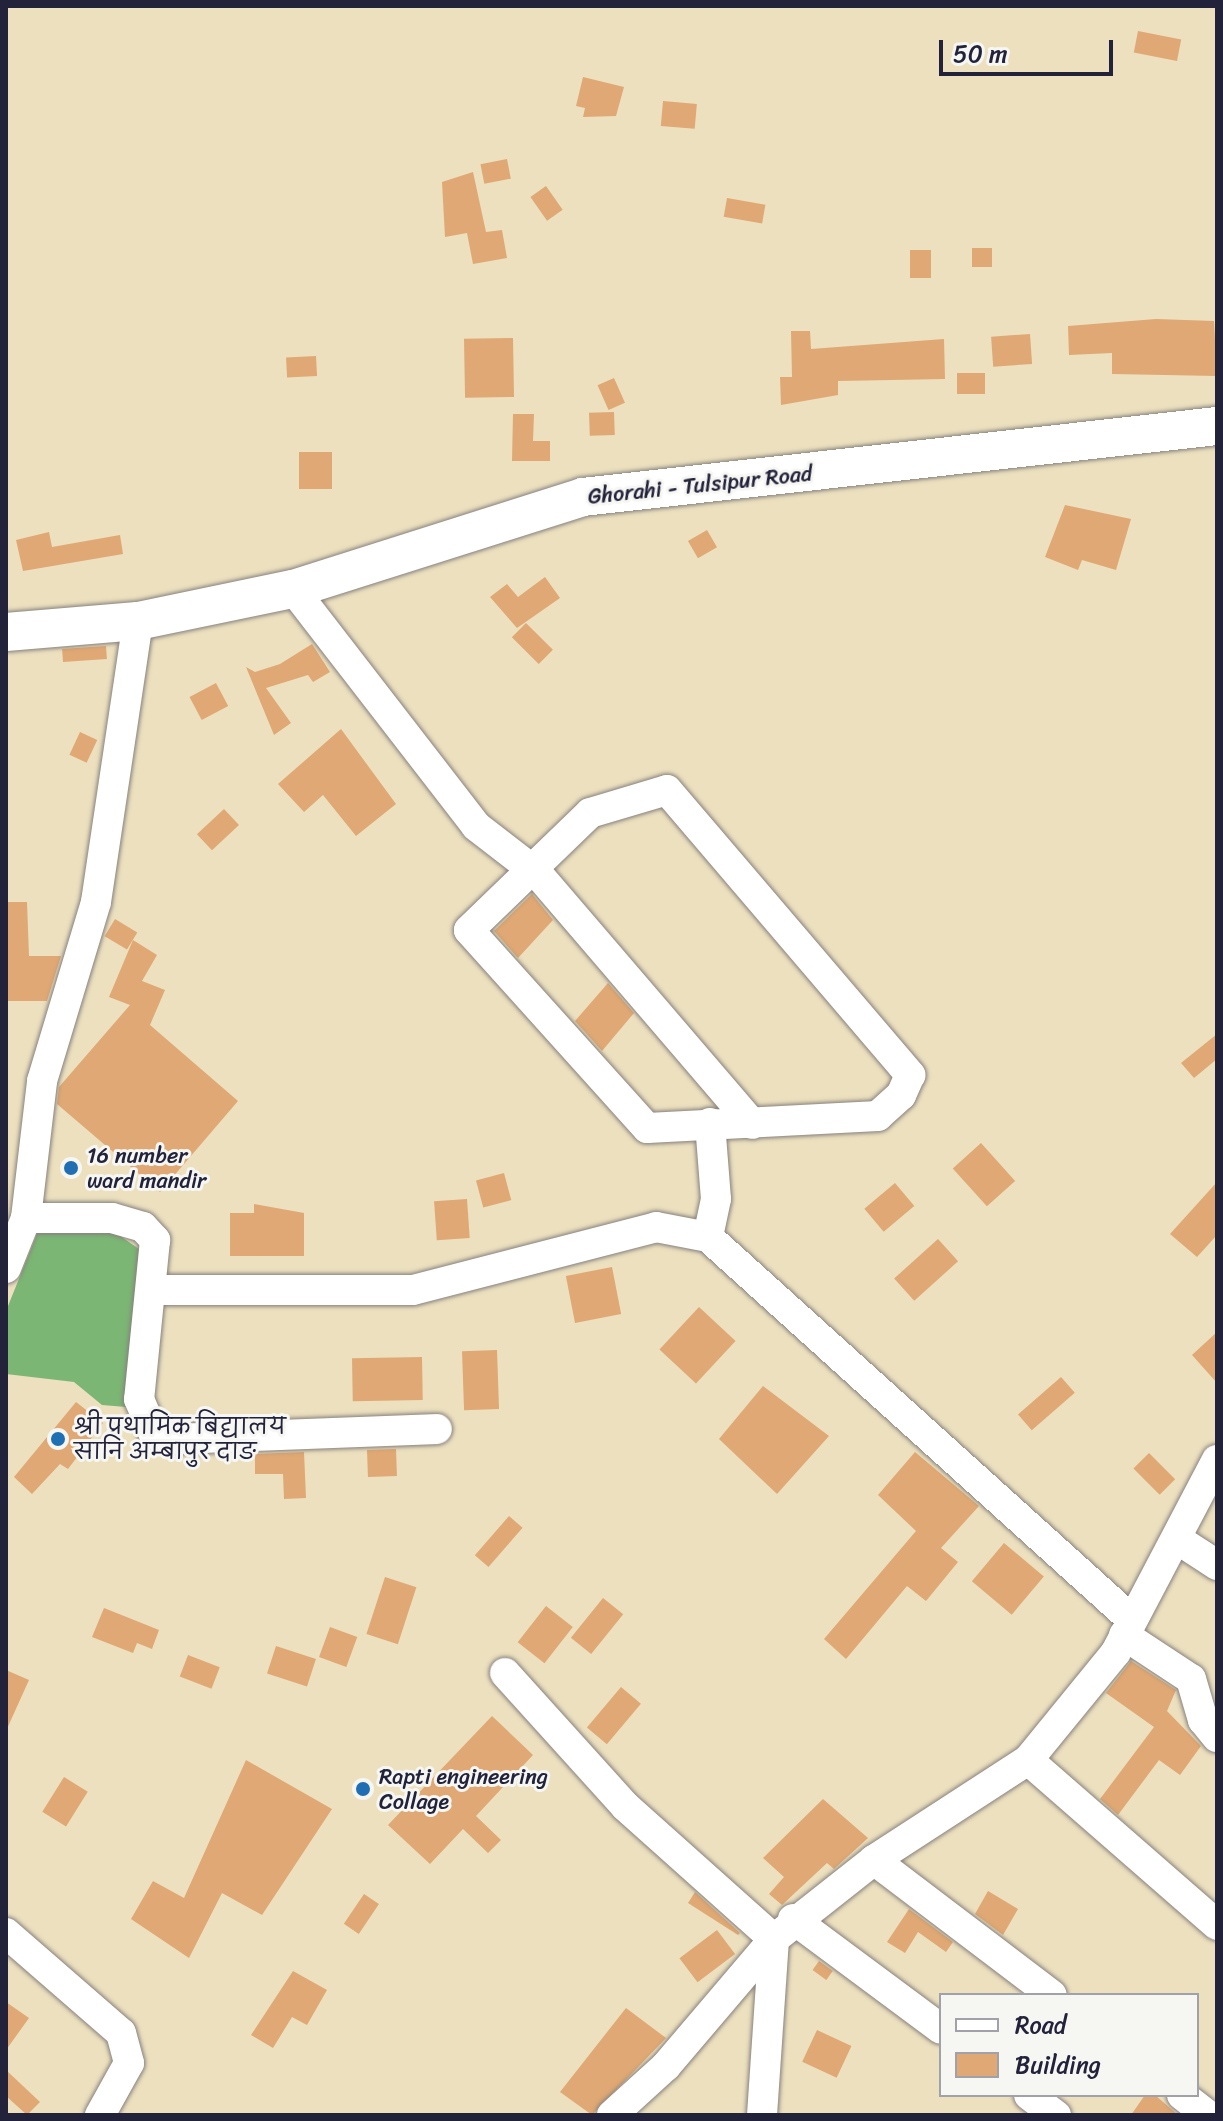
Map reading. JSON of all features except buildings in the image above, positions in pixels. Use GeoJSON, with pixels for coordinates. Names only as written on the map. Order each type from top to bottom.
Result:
{"type":"FeatureCollection","features":[{"type":"Feature","properties":{"kind":"main road","name":"Ghorahi - Tulsipur Road"},"geometry":{"type":"LineString","coordinates":[[6,632],[138,621],[293,589],[583,497],[1217,426]]}},
{"type":"Feature","properties":{"kind":"street"},"geometry":{"type":"LineString","coordinates":[[293,589],[476,826],[529,867],[752,1124]]}},
{"type":"Feature","properties":{"kind":"street"},"geometry":{"type":"LineString","coordinates":[[6,1268],[26,1218],[42,1081],[96,902],[138,621]]}},
{"type":"Feature","properties":{"kind":"street"},"geometry":{"type":"LineString","coordinates":[[667,790],[910,1075],[901,1095],[878,1116],[752,1124],[710,1123],[647,1128],[469,930],[529,867],[590,813],[667,790]]}},
{"type":"Feature","properties":{"kind":"street"},"geometry":{"type":"LineString","coordinates":[[708,1237],[716,1199],[710,1123]]}},
{"type":"Feature","properties":{"kind":"street"},"geometry":{"type":"LineString","coordinates":[[26,1218],[112,1218],[143,1227],[155,1240],[156,1290],[139,1399],[154,1434],[176,1439],[437,1429]]}},
{"type":"Feature","properties":{"kind":"street"},"geometry":{"type":"LineString","coordinates":[[156,1290],[413,1290],[656,1227],[708,1237],[1127,1627],[1191,1679],[1203,1720],[1217,1737]]}},
{"type":"Feature","properties":{"kind":"street"},"geometry":{"type":"LineString","coordinates":[[612,2115],[666,2066],[783,1929],[874,1860],[1028,1760],[1127,1627],[1217,1460]]}},
{"type":"Feature","properties":{"kind":"street"},"geometry":{"type":"LineString","coordinates":[[1177,1539],[1217,1565]]}},
{"type":"Feature","properties":{"kind":"street"},"geometry":{"type":"LineString","coordinates":[[505,1673],[625,1806],[783,1929],[939,2028]]}},
{"type":"Feature","properties":{"kind":"street"},"geometry":{"type":"LineString","coordinates":[[1028,1760],[1217,1925]]}},
{"type":"Feature","properties":{"kind":"street"},"geometry":{"type":"LineString","coordinates":[[874,1860],[1049,1993]]}},
{"type":"Feature","properties":{"kind":"street"},"geometry":{"type":"LineString","coordinates":[[762,2115],[783,1929]]}},
{"type":"Feature","properties":{"kind":"street"},"geometry":{"type":"LineString","coordinates":[[6,1933],[121,2033],[129,2063],[100,2115]]}},
{"type":"Feature","properties":{"kind":"street"},"geometry":{"type":"LineString","coordinates":[[1032,2097],[1056,2115]]}},
{"type":"Feature","properties":{"kind":"street"},"geometry":{"type":"LineString","coordinates":[[1185,2097],[1208,2115]]}},
{"type":"Feature","properties":{"kind":"green space"},"geometry":{"type":"Polygon","coordinates":[[[39,1229],[113,1231],[139,1249],[126,1407],[102,1405],[74,1382],[6,1374],[6,1311],[39,1229]]]}},
{"type":"Feature","properties":{"kind":"place","name":"16 number ward mandir"},"geometry":{"type":"Point","coordinates":[71,1168]}},
{"type":"Feature","properties":{"kind":"place","name":"श्री प्रथामिक बिद्यालय सानि अम्बापुर दाङ"},"geometry":{"type":"Point","coordinates":[58,1439]}},
{"type":"Feature","properties":{"kind":"place","name":"Rapti engineering Collage"},"geometry":{"type":"Point","coordinates":[363,1789]}}]}
